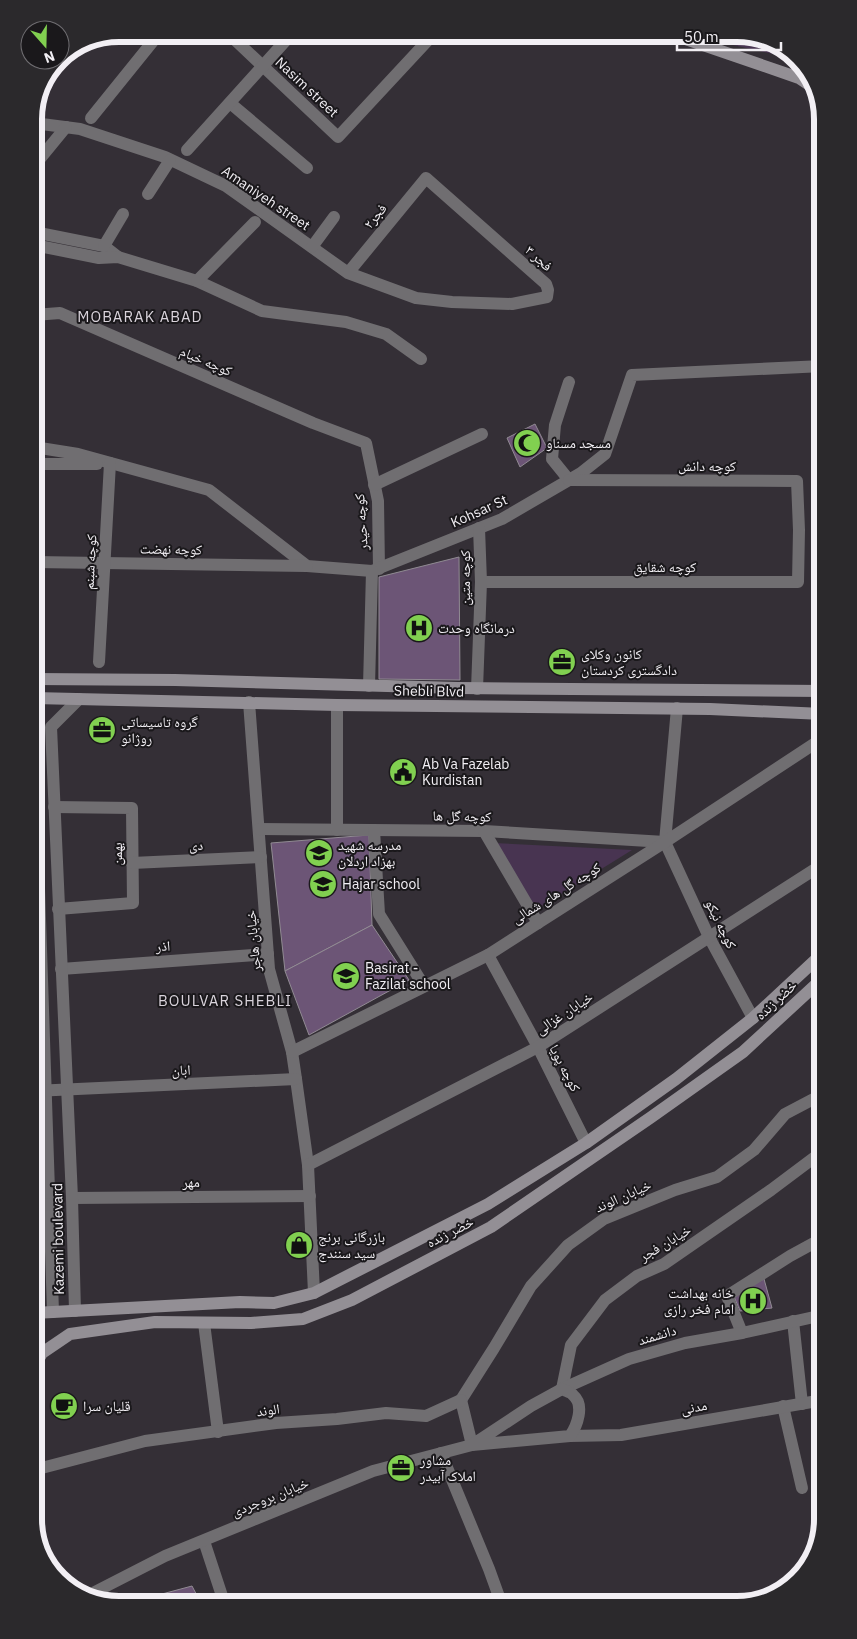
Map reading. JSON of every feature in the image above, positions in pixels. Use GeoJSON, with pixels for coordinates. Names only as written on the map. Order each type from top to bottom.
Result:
{"type":"FeatureCollection","features":[{"type":"Feature","properties":{"kind":"street"},"geometry":{"type":"LineString","coordinates":[[91,118],[152,42]]}},
{"type":"Feature","properties":{"kind":"street","name":"Nasim street"},"geometry":{"type":"LineString","coordinates":[[237,42],[338,137],[425,42]]}},
{"type":"Feature","properties":{"kind":"street"},"geometry":{"type":"LineString","coordinates":[[187,150],[284,42]]}},
{"type":"Feature","properties":{"kind":"street"},"geometry":{"type":"LineString","coordinates":[[697,43],[803,81]]}},
{"type":"Feature","properties":{"kind":"street"},"geometry":{"type":"LineString","coordinates":[[230,103],[307,168]]}},
{"type":"Feature","properties":{"kind":"street","name":"Amaniyeh street"},"geometry":{"type":"LineString","coordinates":[[43,124],[80,129],[170,160],[226,186],[348,273],[416,298]]}},
{"type":"Feature","properties":{"kind":"street"},"geometry":{"type":"LineString","coordinates":[[43,155],[66,127]]}},
{"type":"Feature","properties":{"kind":"street"},"geometry":{"type":"LineString","coordinates":[[148,194],[170,160]]}},
{"type":"Feature","properties":{"kind":"street","name":"فجر۲"},"geometry":{"type":"LineString","coordinates":[[348,273],[426,178]]}},
{"type":"Feature","properties":{"kind":"street","name":"فجر ۳"},"geometry":{"type":"LineString","coordinates":[[416,298],[452,302],[512,304],[547,297],[548,290],[546,284],[426,178]]}},
{"type":"Feature","properties":{"kind":"street"},"geometry":{"type":"LineString","coordinates":[[104,246],[123,214]]}},
{"type":"Feature","properties":{"kind":"street"},"geometry":{"type":"LineString","coordinates":[[312,247],[334,217]]}},
{"type":"Feature","properties":{"kind":"street"},"geometry":{"type":"LineString","coordinates":[[197,281],[255,222]]}},
{"type":"Feature","properties":{"kind":"street"},"geometry":{"type":"LineString","coordinates":[[43,234],[104,246],[118,258]]}},
{"type":"Feature","properties":{"kind":"street"},"geometry":{"type":"LineString","coordinates":[[43,247],[99,258],[118,258],[197,281],[262,311],[346,322],[386,334],[421,359]]}},
{"type":"Feature","properties":{"kind":"street","name":"کوچه خیام"},"geometry":{"type":"LineString","coordinates":[[43,314],[60,313],[312,423],[366,443]]}},
{"type":"Feature","properties":{"kind":"street","name":"Kohsar St"},"geometry":{"type":"LineString","coordinates":[[307,566],[376,570],[502,519],[581,473],[605,454],[632,375],[814,366]]}},
{"type":"Feature","properties":{"kind":"street"},"geometry":{"type":"LineString","coordinates":[[568,480],[552,459],[555,425],[570,382]]}},
{"type":"Feature","properties":{"kind":"street"},"geometry":{"type":"LineString","coordinates":[[374,485],[482,434]]}},
{"type":"Feature","properties":{"kind":"street","name":"کوچه حیدر"},"geometry":{"type":"LineString","coordinates":[[366,443],[378,500],[369,686]]}},
{"type":"Feature","properties":{"kind":"street"},"geometry":{"type":"LineString","coordinates":[[43,448],[78,454],[209,490],[307,566]]}},
{"type":"Feature","properties":{"kind":"street"},"geometry":{"type":"LineString","coordinates":[[43,464],[110,463]]}},
{"type":"Feature","properties":{"kind":"street","name":"کوچه شبنم"},"geometry":{"type":"LineString","coordinates":[[99,662],[110,463]]}},
{"type":"Feature","properties":{"kind":"street","name":"کوچه دانش"},"geometry":{"type":"LineString","coordinates":[[568,480],[797,481],[799,530]]}},
{"type":"Feature","properties":{"kind":"street","name":"کوچه متین"},"geometry":{"type":"LineString","coordinates":[[477,689],[481,582],[479,528]]}},
{"type":"Feature","properties":{"kind":"street","name":"کوچه شقایق"},"geometry":{"type":"LineString","coordinates":[[481,582],[798,582],[799,530]]}},
{"type":"Feature","properties":{"kind":"street","name":"کوچه نهضت"},"geometry":{"type":"LineString","coordinates":[[43,562],[307,566]]}},
{"type":"Feature","properties":{"kind":"street","name":"Shebli Blvd"},"geometry":{"type":"LineString","coordinates":[[43,679],[175,680],[477,689],[814,692]]}},
{"type":"Feature","properties":{"kind":"street","name":"Shebli Blvd"},"geometry":{"type":"LineString","coordinates":[[43,698],[337,705],[678,708],[814,714]]}},
{"type":"Feature","properties":{"kind":"street","name":"Kazemi boulevard"},"geometry":{"type":"LineString","coordinates":[[75,1311],[68,1090],[58,909],[51,727],[79,699]]}},
{"type":"Feature","properties":{"kind":"street","name":"خیابان هاجر"},"geometry":{"type":"LineString","coordinates":[[250,702],[269,970],[292,1052],[308,1165],[314,1293]]}},
{"type":"Feature","properties":{"kind":"street"},"geometry":{"type":"LineString","coordinates":[[336,830],[337,705]]}},
{"type":"Feature","properties":{"kind":"street"},"geometry":{"type":"LineString","coordinates":[[665,842],[678,708]]}},
{"type":"Feature","properties":{"kind":"street","name":"کوچه گل های شمالی"},"geometry":{"type":"LineString","coordinates":[[292,1052],[488,955],[814,744]]}},
{"type":"Feature","properties":{"kind":"street","name":"بهمن"},"geometry":{"type":"LineString","coordinates":[[54,806],[132,808],[133,902],[58,909]]}},
{"type":"Feature","properties":{"kind":"street","name":"کوچه گل ها"},"geometry":{"type":"LineString","coordinates":[[259,829],[484,831],[665,842]]}},
{"type":"Feature","properties":{"kind":"street"},"geometry":{"type":"LineString","coordinates":[[374,830],[379,914],[424,986]]}},
{"type":"Feature","properties":{"kind":"street"},"geometry":{"type":"LineString","coordinates":[[484,831],[538,923]]}},
{"type":"Feature","properties":{"kind":"street","name":"کوچه نیکو"},"geometry":{"type":"LineString","coordinates":[[665,842],[709,937],[754,1018]]}},
{"type":"Feature","properties":{"kind":"street","name":"دی"},"geometry":{"type":"LineString","coordinates":[[132,863],[261,857]]}},
{"type":"Feature","properties":{"kind":"street","name":"خیابان غزالی"},"geometry":{"type":"LineString","coordinates":[[308,1165],[538,1047],[814,870]]}},
{"type":"Feature","properties":{"kind":"street","name":"اذر"},"geometry":{"type":"LineString","coordinates":[[61,969],[268,954]]}},
{"type":"Feature","properties":{"kind":"street","name":"کوچه پویا"},"geometry":{"type":"LineString","coordinates":[[488,955],[538,1047],[586,1144]]}},
{"type":"Feature","properties":{"kind":"street","name":"خضر زنده"},"geometry":{"type":"LineString","coordinates":[[42,1313],[240,1302],[274,1303],[314,1293],[488,1204],[586,1144],[676,1079],[754,1018],[814,961]]}},
{"type":"Feature","properties":{"kind":"street","name":"خضر زنده"},"geometry":{"type":"LineString","coordinates":[[42,1353],[70,1334],[155,1322],[251,1323],[303,1319],[352,1300],[491,1227],[650,1118],[742,1052],[814,986]]}},
{"type":"Feature","properties":{"kind":"street","name":"ابان"},"geometry":{"type":"LineString","coordinates":[[42,1091],[296,1080]]}},
{"type":"Feature","properties":{"kind":"street","name":"خیابان الوند"},"geometry":{"type":"LineString","coordinates":[[461,1400],[531,1286],[568,1245],[604,1219],[675,1190],[717,1176],[754,1150],[785,1114],[814,1099]]}},
{"type":"Feature","properties":{"kind":"street","name":"Kazemi boulevard"},"geometry":{"type":"LineString","coordinates":[[42,1120],[49,1204],[53,1312]]}},
{"type":"Feature","properties":{"kind":"street","name":"خیابان فجر"},"geometry":{"type":"LineString","coordinates":[[562,1389],[571,1345],[605,1300],[637,1276],[664,1264],[814,1159]]}},
{"type":"Feature","properties":{"kind":"street","name":"مهر"},"geometry":{"type":"LineString","coordinates":[[72,1198],[310,1196]]}},
{"type":"Feature","properties":{"kind":"street"},"geometry":{"type":"LineString","coordinates":[[42,1204],[49,1204]]}},
{"type":"Feature","properties":{"kind":"street"},"geometry":{"type":"LineString","coordinates":[[742,1333],[727,1296],[814,1243]]}},
{"type":"Feature","properties":{"kind":"street","name":"دانشمند"},"geometry":{"type":"LineString","coordinates":[[562,1389],[629,1359],[685,1342],[742,1333],[814,1317]]}},
{"type":"Feature","properties":{"kind":"street"},"geometry":{"type":"LineString","coordinates":[[794,1321],[802,1404]]}},
{"type":"Feature","properties":{"kind":"street"},"geometry":{"type":"LineString","coordinates":[[204,1323],[218,1432]]}},
{"type":"Feature","properties":{"kind":"street"},"geometry":{"type":"LineString","coordinates":[[562,1389],[574,1395],[579,1404],[579,1417],[576,1428],[570,1436]]}},
{"type":"Feature","properties":{"kind":"street","name":"خیابان بروجردی"},"geometry":{"type":"LineString","coordinates":[[472,1445],[531,1406],[562,1389]]}},
{"type":"Feature","properties":{"kind":"street"},"geometry":{"type":"LineString","coordinates":[[461,1400],[472,1445]]}},
{"type":"Feature","properties":{"kind":"street","name":"الوند"},"geometry":{"type":"LineString","coordinates":[[42,1468],[145,1441],[276,1423],[337,1419],[386,1413],[426,1416],[461,1400]]}},
{"type":"Feature","properties":{"kind":"street","name":"مدنی"},"geometry":{"type":"LineString","coordinates":[[570,1436],[621,1436],[814,1402]]}},
{"type":"Feature","properties":{"kind":"street"},"geometry":{"type":"LineString","coordinates":[[783,1406],[802,1488]]}},
{"type":"Feature","properties":{"kind":"street","name":"خیابان بروجردی"},"geometry":{"type":"LineString","coordinates":[[95,1592],[165,1556],[373,1471],[472,1445],[570,1436]]}},
{"type":"Feature","properties":{"kind":"street"},"geometry":{"type":"LineString","coordinates":[[441,1453],[499,1596]]}},
{"type":"Feature","properties":{"kind":"street"},"geometry":{"type":"LineString","coordinates":[[204,1541],[223,1596]]}},
{"type":"Feature","properties":{"kind":"shaded area"},"geometry":{"type":"Polygon","coordinates":[[[728,43],[752,44],[771,50],[779,55],[728,43]]]}},
{"type":"Feature","properties":{"kind":"shaded area"},"geometry":{"type":"Polygon","coordinates":[[[494,843],[632,850],[532,912],[494,843]]]}},
{"type":"Feature","properties":{"kind":"building","name":"مسجد مسناو"},"geometry":{"type":"Polygon","coordinates":[[[535,424],[547,448],[520,467],[507,438],[535,424]]]}},
{"type":"Feature","properties":{"kind":"building","name":"درمانگاه وحدت"},"geometry":{"type":"Polygon","coordinates":[[[459,557],[460,680],[379,679],[379,577],[459,557]]]}},
{"type":"Feature","properties":{"kind":"building","name":"Hajar school"},"geometry":{"type":"Polygon","coordinates":[[[369,835],[372,925],[285,971],[271,843],[369,835]]]}},
{"type":"Feature","properties":{"kind":"building","name":"Basirat - Fazilat school"},"geometry":{"type":"Polygon","coordinates":[[[372,925],[409,980],[309,1035],[285,971],[372,925]]]}},
{"type":"Feature","properties":{"kind":"building","name":"خانه بهداشت امام فخر رازی"},"geometry":{"type":"Polygon","coordinates":[[[764,1279],[772,1308],[740,1311],[733,1294],[764,1279]]]}},
{"type":"Feature","properties":{"kind":"building"},"geometry":{"type":"Polygon","coordinates":[[[192,1586],[197,1596],[162,1596],[162,1594],[192,1586]]]}},
{"type":"Feature","properties":{"kind":"place","name":"مسجد مسناو"},"geometry":{"type":"Point","coordinates":[527,443]}},
{"type":"Feature","properties":{"kind":"place","name":"درمانگاه وحدت"},"geometry":{"type":"Point","coordinates":[419,628]}},
{"type":"Feature","properties":{"kind":"place","name":"کانون وکلای دادگستری کردستان"},"geometry":{"type":"Point","coordinates":[562,662]}},
{"type":"Feature","properties":{"kind":"place","name":"گروه تاسیساتی روژانو"},"geometry":{"type":"Point","coordinates":[102,730]}},
{"type":"Feature","properties":{"kind":"place","name":"Ab Va Fazelab Kurdistan"},"geometry":{"type":"Point","coordinates":[403,772]}},
{"type":"Feature","properties":{"kind":"place","name":"مدرسه شهید بهزاد اردلان"},"geometry":{"type":"Point","coordinates":[319,853]}},
{"type":"Feature","properties":{"kind":"place","name":"Hajar school"},"geometry":{"type":"Point","coordinates":[323,884]}},
{"type":"Feature","properties":{"kind":"place","name":"Basirat - Fazilat school"},"geometry":{"type":"Point","coordinates":[346,976]}},
{"type":"Feature","properties":{"kind":"place","name":"بازرگانی برنج سید سنندج"},"geometry":{"type":"Point","coordinates":[299,1245]}},
{"type":"Feature","properties":{"kind":"place","name":"خانه بهداشت امام فخر رازی"},"geometry":{"type":"Point","coordinates":[753,1301]}},
{"type":"Feature","properties":{"kind":"place","name":"قلیان سرا"},"geometry":{"type":"Point","coordinates":[64,1406]}},
{"type":"Feature","properties":{"kind":"place","name":"مشاور املاک آبیدر"},"geometry":{"type":"Point","coordinates":[401,1468]}},
{"type":"Feature","properties":{"kind":"district","name":"MOBARAK ABAD"},"geometry":{"type":"Point","coordinates":[140,317]}},
{"type":"Feature","properties":{"kind":"district","name":"BOULVAR SHEBLI"},"geometry":{"type":"Point","coordinates":[225,1001]}}]}
